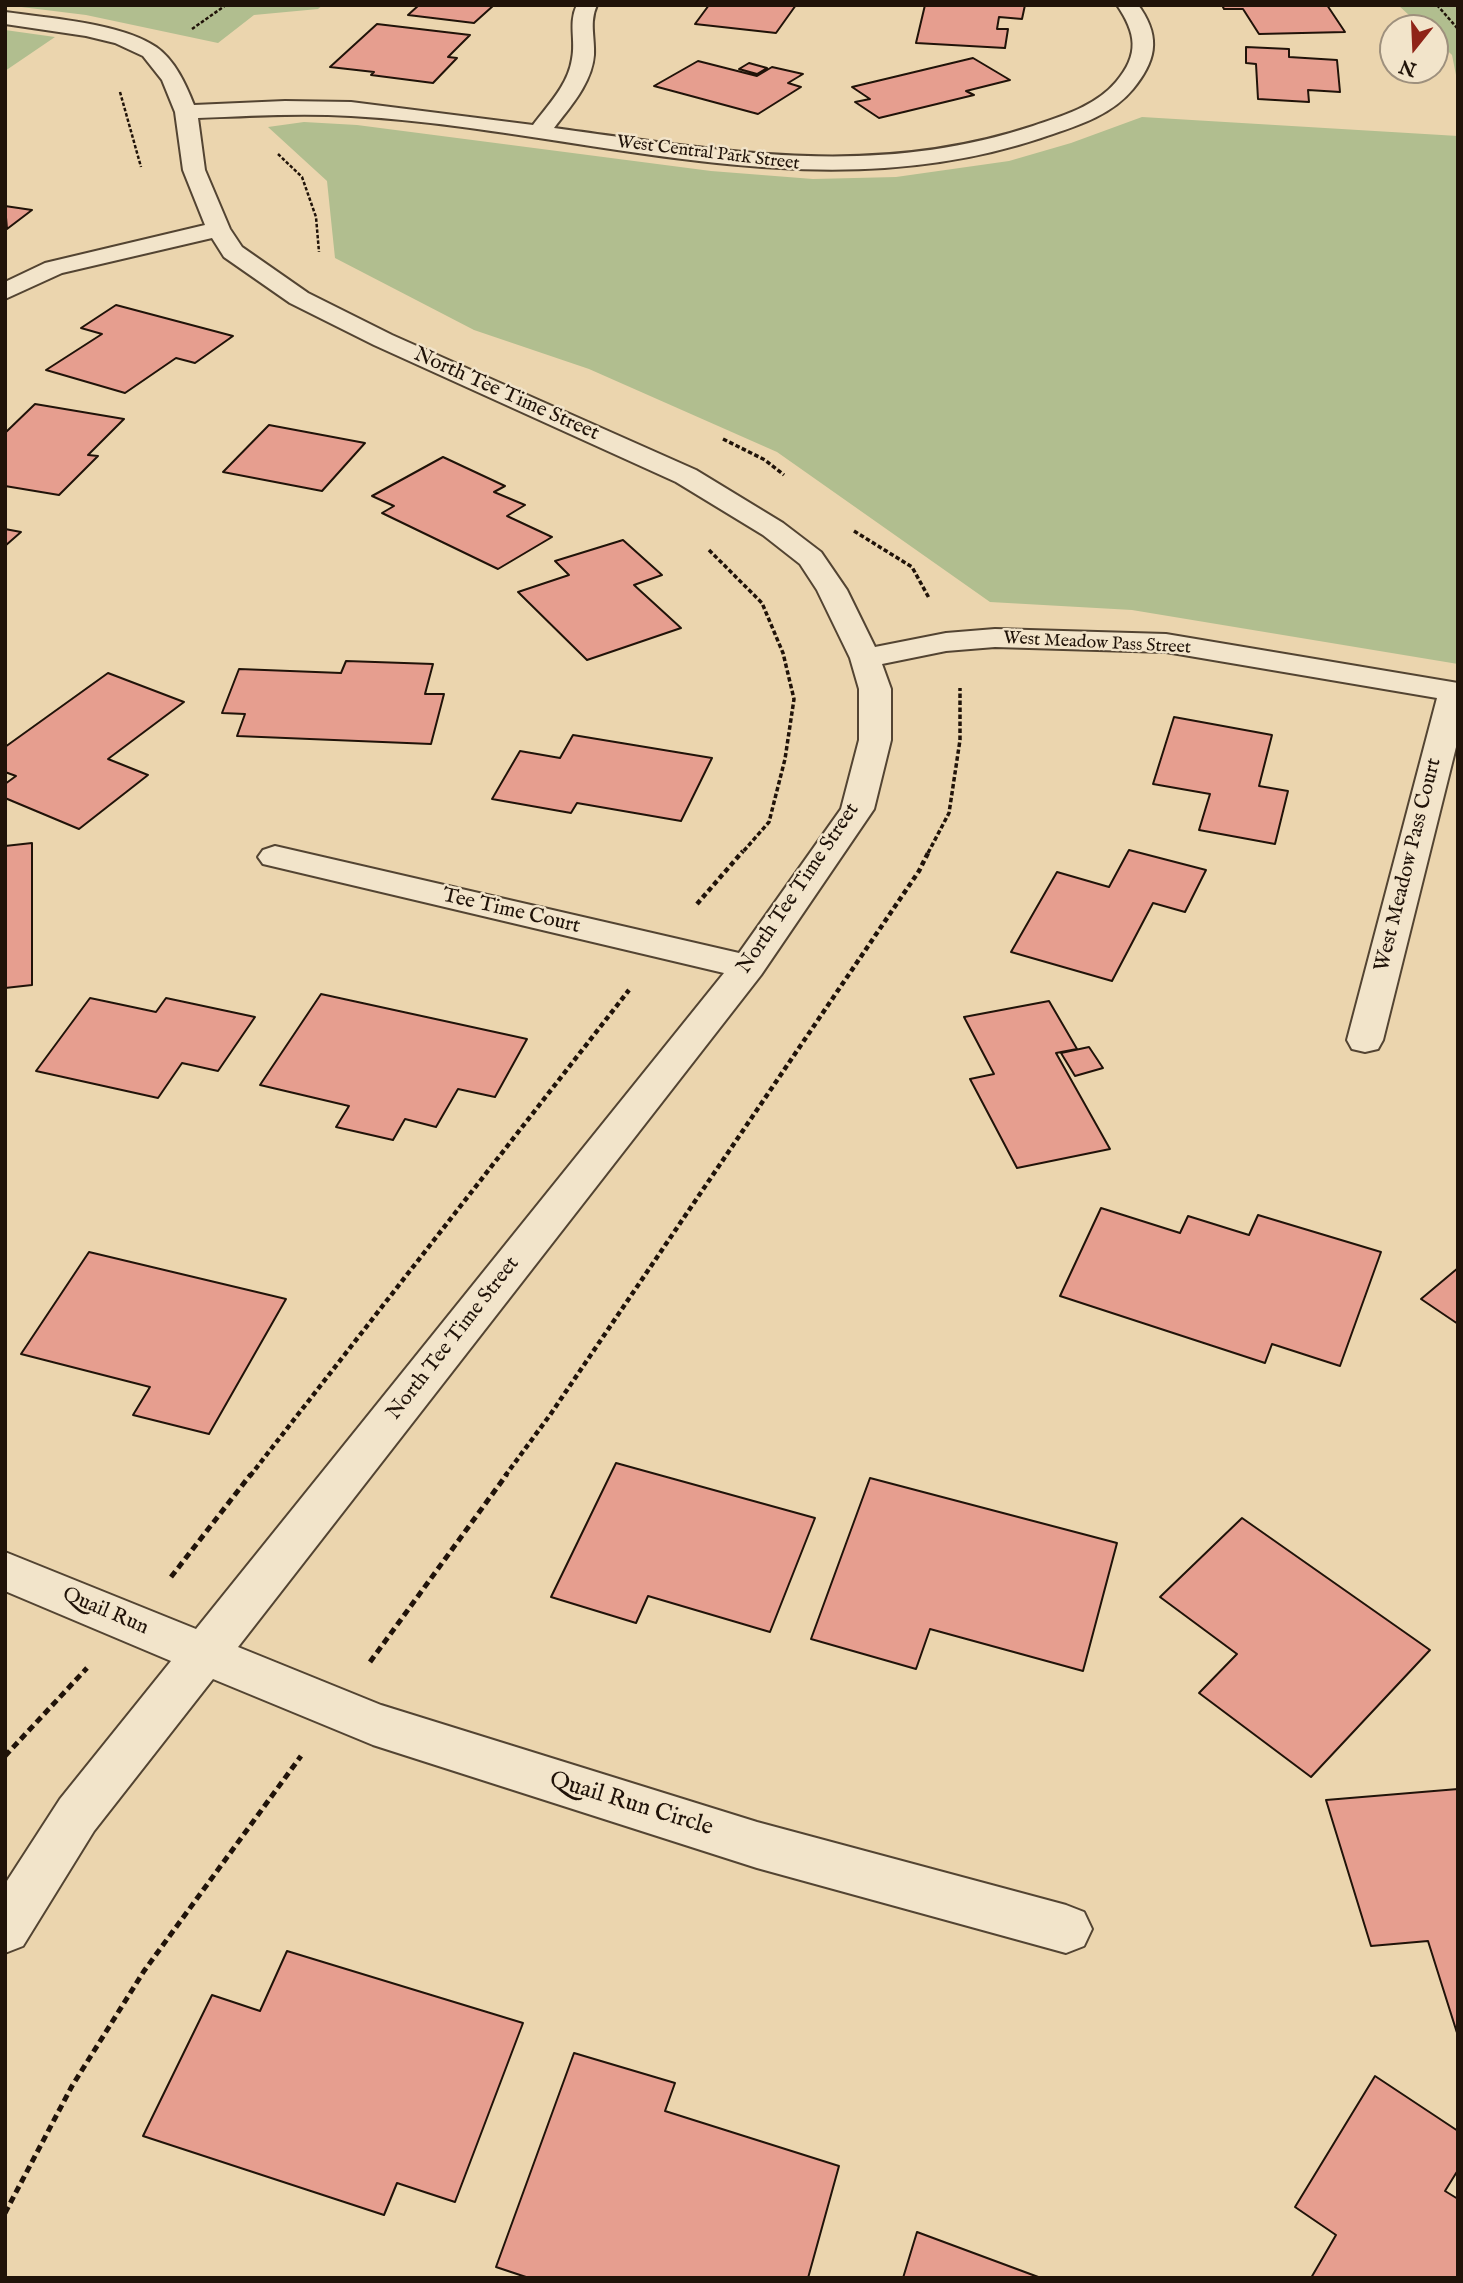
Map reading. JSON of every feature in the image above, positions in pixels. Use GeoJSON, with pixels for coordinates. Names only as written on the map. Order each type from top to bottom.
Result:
{"type":"FeatureCollection","features":[{"type":"Feature","properties":{"kind":"street"},"geometry":{"type":"LineString","coordinates":[[538,133],[575,83],[583,57],[580,29],[587,5]]}},
{"type":"Feature","properties":{"kind":"street","name":"West Central Park Street"},"geometry":{"type":"LineString","coordinates":[[186,112],[351,109],[758,162],[811,165],[879,163],[958,154],[1019,139],[1096,111],[1128,84],[1144,52],[1142,22],[1127,5]]}},
{"type":"Feature","properties":{"kind":"street","name":"North Tee Time Street"},"geometry":{"type":"LineString","coordinates":[[5,18],[86,30],[146,49],[172,78],[186,112],[194,170],[218,229],[233,252],[299,298],[383,340],[687,476],[773,529],[811,558],[832,590],[865,658],[875,689],[875,740],[858,809],[748,967],[77,1815],[5,1929]]}},
{"type":"Feature","properties":{"kind":"street"},"geometry":{"type":"LineString","coordinates":[[5,292],[54,268],[218,229]]}},
{"type":"Feature","properties":{"kind":"street","name":"West Meadow Pass Street"},"geometry":{"type":"LineString","coordinates":[[865,658],[946,642],[995,638],[1166,643],[1456,691]]}},
{"type":"Feature","properties":{"kind":"street","name":"West Meadow Pass Court"},"geometry":{"type":"LineString","coordinates":[[1365,1040],[1456,691]]}},
{"type":"Feature","properties":{"kind":"street","name":"Tee Time Court"},"geometry":{"type":"LineString","coordinates":[[275,857],[748,967]]}},
{"type":"Feature","properties":{"kind":"street","name":"Quail Run"},"geometry":{"type":"LineString","coordinates":[[5,1571],[205,1654]]}},
{"type":"Feature","properties":{"kind":"street","name":"Quail Run Circle"},"geometry":{"type":"LineString","coordinates":[[205,1654],[373,1724],[757,1845],[1066,1929]]}},
{"type":"Feature","properties":{"kind":"path"},"geometry":{"type":"LineString","coordinates":[[1437,5],[1458,29]]}},
{"type":"Feature","properties":{"kind":"path"},"geometry":{"type":"LineString","coordinates":[[242,110],[258,134],[302,177],[316,217],[318,250],[323,258]]}},
{"type":"Feature","properties":{"kind":"path"},"geometry":{"type":"LineString","coordinates":[[717,437],[765,460],[787,477]]}},
{"type":"Feature","properties":{"kind":"path"},"geometry":{"type":"LineString","coordinates":[[5,2213],[72,2086],[144,1971],[550,1415],[919,871],[949,813],[960,740],[960,684],[936,611],[912,567],[851,528]]}},
{"type":"Feature","properties":{"kind":"green space"},"geometry":{"type":"Polygon","coordinates":[[[5,5],[323,5],[318,9],[254,15],[218,43],[86,15],[5,5]]]}},
{"type":"Feature","properties":{"kind":"green space"},"geometry":{"type":"Polygon","coordinates":[[[1398,5],[1458,5],[1458,85],[1452,55],[1449,52],[1449,14],[1408,14],[1398,5]]]}},
{"type":"Feature","properties":{"kind":"green space"},"geometry":{"type":"Polygon","coordinates":[[[5,30],[55,37],[5,71],[5,30]]]}},
{"type":"Feature","properties":{"kind":"green space"},"geometry":{"type":"Polygon","coordinates":[[[1142,117],[1458,136],[1458,664],[1132,610],[990,602],[777,452],[589,369],[474,330],[335,258],[327,181],[268,127],[304,122],[357,125],[711,171],[813,179],[896,177],[1009,161],[1071,143],[1142,117]]]}},
{"type":"Feature","properties":{"kind":"building"},"geometry":{"type":"Polygon","coordinates":[[[419,5],[494,5],[474,23],[408,15],[419,5]]]}},
{"type":"Feature","properties":{"kind":"building"},"geometry":{"type":"Polygon","coordinates":[[[709,5],[796,5],[776,33],[695,24],[709,5]]]}},
{"type":"Feature","properties":{"kind":"building"},"geometry":{"type":"Polygon","coordinates":[[[925,5],[1025,5],[1022,19],[999,17],[997,29],[1008,29],[1005,48],[916,43],[925,5]]]}},
{"type":"Feature","properties":{"kind":"building"},"geometry":{"type":"Polygon","coordinates":[[[1222,5],[1327,5],[1345,32],[1259,34],[1243,9],[1224,9],[1222,5]]]}},
{"type":"Feature","properties":{"kind":"building"},"geometry":{"type":"Polygon","coordinates":[[[377,24],[470,35],[448,57],[457,58],[433,83],[330,67],[377,24]]]}},
{"type":"Feature","properties":{"kind":"building"},"geometry":{"type":"Polygon","coordinates":[[[1246,47],[1289,49],[1289,57],[1337,60],[1340,92],[1308,90],[1309,102],[1258,99],[1256,64],[1246,63],[1246,47]]]}},
{"type":"Feature","properties":{"kind":"building"},"geometry":{"type":"Polygon","coordinates":[[[973,58],[1010,80],[966,91],[974,95],[879,118],[855,102],[870,99],[852,87],[973,58]]]}},
{"type":"Feature","properties":{"kind":"building"},"geometry":{"type":"Polygon","coordinates":[[[698,61],[757,76],[772,67],[803,74],[788,83],[801,87],[758,114],[654,86],[698,61]]]}},
{"type":"Feature","properties":{"kind":"building"},"geometry":{"type":"Polygon","coordinates":[[[749,63],[767,68],[757,74],[739,69],[749,63]]]}},
{"type":"Feature","properties":{"kind":"building"},"geometry":{"type":"Polygon","coordinates":[[[5,206],[32,210],[7,229],[5,206]]]}},
{"type":"Feature","properties":{"kind":"building"},"geometry":{"type":"Polygon","coordinates":[[[116,305],[233,336],[195,363],[176,358],[125,393],[46,370],[102,334],[81,328],[116,305]]]}},
{"type":"Feature","properties":{"kind":"building"},"geometry":{"type":"Polygon","coordinates":[[[35,404],[124,419],[88,455],[98,456],[59,495],[5,486],[5,433],[35,404]]]}},
{"type":"Feature","properties":{"kind":"building"},"geometry":{"type":"Polygon","coordinates":[[[269,425],[365,443],[322,491],[223,472],[269,425]]]}},
{"type":"Feature","properties":{"kind":"building"},"geometry":{"type":"Polygon","coordinates":[[[443,457],[505,486],[494,492],[525,505],[507,516],[552,537],[498,569],[382,513],[394,506],[372,496],[443,457]]]}},
{"type":"Feature","properties":{"kind":"building"},"geometry":{"type":"Polygon","coordinates":[[[5,529],[21,532],[5,546],[5,529]]]}},
{"type":"Feature","properties":{"kind":"building"},"geometry":{"type":"Polygon","coordinates":[[[623,540],[662,575],[634,585],[681,628],[587,660],[518,592],[569,575],[555,561],[623,540]]]}},
{"type":"Feature","properties":{"kind":"building"},"geometry":{"type":"Polygon","coordinates":[[[346,661],[433,664],[425,694],[444,694],[431,744],[237,736],[245,714],[222,713],[239,669],[341,673],[346,661]]]}},
{"type":"Feature","properties":{"kind":"building"},"geometry":{"type":"Polygon","coordinates":[[[108,673],[184,702],[108,759],[148,775],[79,829],[5,798],[5,784],[16,776],[5,772],[5,747],[108,673]]]}},
{"type":"Feature","properties":{"kind":"building"},"geometry":{"type":"Polygon","coordinates":[[[1174,717],[1272,735],[1259,786],[1288,791],[1275,844],[1199,830],[1210,794],[1153,784],[1174,717]]]}},
{"type":"Feature","properties":{"kind":"building"},"geometry":{"type":"Polygon","coordinates":[[[573,735],[712,758],[681,821],[577,803],[571,813],[492,799],[520,751],[560,758],[573,735]]]}},
{"type":"Feature","properties":{"kind":"building"},"geometry":{"type":"Polygon","coordinates":[[[32,843],[32,985],[5,988],[5,846],[32,843]]]}},
{"type":"Feature","properties":{"kind":"building"},"geometry":{"type":"Polygon","coordinates":[[[1129,850],[1206,870],[1185,912],[1153,903],[1112,981],[1011,952],[1057,872],[1109,887],[1129,850]]]}},
{"type":"Feature","properties":{"kind":"building"},"geometry":{"type":"Polygon","coordinates":[[[321,994],[527,1039],[495,1097],[458,1089],[436,1127],[405,1119],[393,1140],[336,1127],[349,1106],[260,1085],[321,994]]]}},
{"type":"Feature","properties":{"kind":"building"},"geometry":{"type":"Polygon","coordinates":[[[90,998],[156,1012],[166,998],[255,1017],[218,1071],[182,1063],[158,1098],[36,1071],[90,998]]]}},
{"type":"Feature","properties":{"kind":"building"},"geometry":{"type":"Polygon","coordinates":[[[1049,1001],[1077,1049],[1056,1053],[1110,1149],[1017,1168],[970,1079],[994,1074],[964,1017],[1049,1001]]]}},
{"type":"Feature","properties":{"kind":"building"},"geometry":{"type":"Polygon","coordinates":[[[1089,1047],[1103,1068],[1075,1076],[1061,1053],[1089,1047]]]}},
{"type":"Feature","properties":{"kind":"building"},"geometry":{"type":"Polygon","coordinates":[[[1101,1208],[1180,1233],[1188,1216],[1249,1235],[1258,1215],[1381,1252],[1340,1366],[1272,1344],[1265,1363],[1060,1296],[1101,1208]]]}},
{"type":"Feature","properties":{"kind":"building"},"geometry":{"type":"Polygon","coordinates":[[[89,1252],[286,1299],[209,1434],[133,1415],[150,1387],[21,1354],[89,1252]]]}},
{"type":"Feature","properties":{"kind":"building"},"geometry":{"type":"Polygon","coordinates":[[[1458,1268],[1458,1324],[1421,1299],[1458,1268]]]}},
{"type":"Feature","properties":{"kind":"building"},"geometry":{"type":"Polygon","coordinates":[[[616,1463],[815,1518],[770,1632],[648,1596],[636,1623],[551,1597],[616,1463]]]}},
{"type":"Feature","properties":{"kind":"building"},"geometry":{"type":"Polygon","coordinates":[[[870,1478],[1117,1543],[1083,1671],[930,1629],[916,1669],[811,1639],[870,1478]]]}},
{"type":"Feature","properties":{"kind":"building"},"geometry":{"type":"Polygon","coordinates":[[[1242,1518],[1430,1650],[1311,1777],[1199,1693],[1237,1654],[1160,1597],[1242,1518]]]}},
{"type":"Feature","properties":{"kind":"building"},"geometry":{"type":"Polygon","coordinates":[[[1458,1789],[1458,2036],[1428,1941],[1371,1946],[1326,1800],[1458,1789]]]}},
{"type":"Feature","properties":{"kind":"building"},"geometry":{"type":"Polygon","coordinates":[[[287,1951],[523,2023],[455,2202],[397,2183],[384,2215],[143,2136],[212,1995],[260,2011],[287,1951]]]}},
{"type":"Feature","properties":{"kind":"building"},"geometry":{"type":"Polygon","coordinates":[[[574,2053],[675,2083],[665,2111],[839,2166],[808,2278],[529,2278],[496,2267],[574,2053]]]}},
{"type":"Feature","properties":{"kind":"building"},"geometry":{"type":"Polygon","coordinates":[[[1375,2076],[1458,2131],[1458,2170],[1445,2191],[1458,2199],[1458,2278],[1311,2278],[1336,2235],[1295,2207],[1375,2076]]]}},
{"type":"Feature","properties":{"kind":"building"},"geometry":{"type":"Polygon","coordinates":[[[917,2232],[1041,2278],[903,2278],[917,2232]]]}}]}
